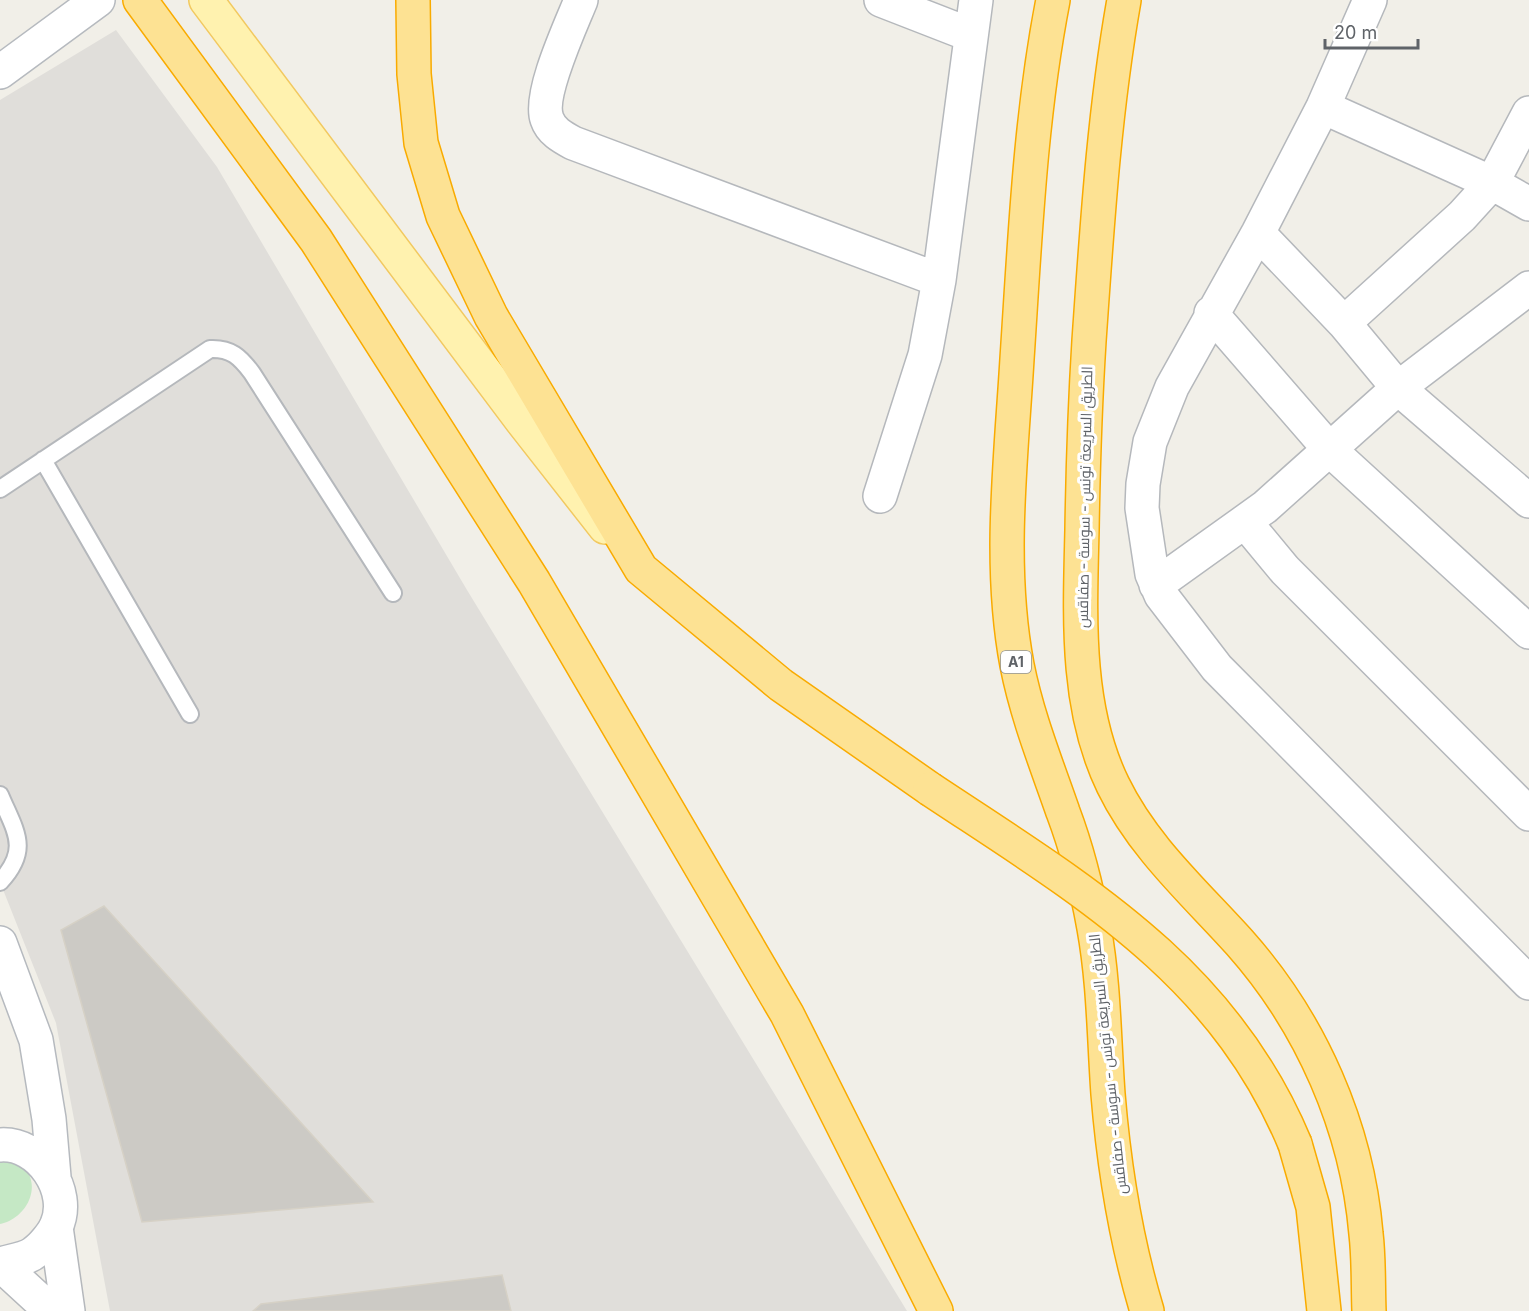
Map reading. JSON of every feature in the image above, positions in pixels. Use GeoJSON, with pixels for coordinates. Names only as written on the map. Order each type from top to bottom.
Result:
{"type":"FeatureCollection","features":[{"type":"Feature","properties":{"kind":"highway"},"geometry":{"type":"LineString","coordinates":[[140,0],[316,240],[534,582],[787,1014],[936,1311]]}},
{"type":"Feature","properties":{"kind":"highway"},"geometry":{"type":"LineString","coordinates":[[413,0],[414,74],[421,143],[443,216],[491,316],[641,569],[710,629],[781,685],[930,789],[1099,902],[1177,970],[1248,1055],[1282,1113],[1295,1144],[1313,1208],[1324,1311]]}},
{"type":"Feature","properties":{"kind":"highway","name":"الطريق السريعة تونس - سوسة - صفاقس"},"geometry":{"type":"LineString","coordinates":[[1053,0],[1041,58],[1028,195],[1007,514],[1011,619],[1017,664],[1028,713],[1064,814],[1081,870],[1093,926],[1101,974],[1108,1094],[1116,1165],[1126,1228],[1147,1311]]}},
{"type":"Feature","properties":{"kind":"highway","name":"الطريق السريعة تونس - سوسة - صفاقس"},"geometry":{"type":"LineString","coordinates":[[1124,0],[1111,75],[1084,421],[1080,614],[1087,701],[1101,753],[1113,784],[1133,822],[1159,856],[1267,977],[1311,1046],[1328,1082],[1345,1128],[1361,1195],[1366,1234],[1370,1311]]}},
{"type":"Feature","properties":{"kind":"main road"},"geometry":{"type":"LineString","coordinates":[[206,0],[578,494],[641,569]]}},
{"type":"Feature","properties":{"kind":"street"},"geometry":{"type":"LineString","coordinates":[[581,0],[544,100],[547,119],[557,134],[573,143],[939,280]]}},
{"type":"Feature","properties":{"kind":"street"},"geometry":{"type":"LineString","coordinates":[[881,0],[971,35]]}},
{"type":"Feature","properties":{"kind":"street"},"geometry":{"type":"LineString","coordinates":[[880,496],[925,354],[939,280],[976,0]]}},
{"type":"Feature","properties":{"kind":"street"},"geometry":{"type":"LineString","coordinates":[[1370,0],[1323,107],[1258,233],[1172,387],[1150,442],[1146,459],[1142,508],[1152,574],[1156,585],[1217,668],[1529,983]]}},
{"type":"Feature","properties":{"kind":"street"},"geometry":{"type":"LineString","coordinates":[[7,64],[89,7]]}},
{"type":"Feature","properties":{"kind":"street"},"geometry":{"type":"LineString","coordinates":[[1323,107],[1492,183],[1529,204]]}},
{"type":"Feature","properties":{"kind":"street"},"geometry":{"type":"LineString","coordinates":[[1344,323],[1462,216],[1492,183],[1529,113]]}},
{"type":"Feature","properties":{"kind":"street"},"geometry":{"type":"LineString","coordinates":[[1258,233],[1344,323],[1398,388],[1529,501]]}},
{"type":"Feature","properties":{"kind":"street"},"geometry":{"type":"LineString","coordinates":[[1156,585],[1246,523],[1398,388],[1529,288]]}},
{"type":"Feature","properties":{"kind":"street"},"geometry":{"type":"LineString","coordinates":[[1211,314],[1330,450],[1529,633]]}},
{"type":"Feature","properties":{"kind":"street"},"geometry":{"type":"LineString","coordinates":[[1246,523],[1285,570],[1529,814]]}},
{"type":"Feature","properties":{"kind":"street"},"geometry":{"type":"LineString","coordinates":[[0,997],[3,951]]}},
{"type":"Feature","properties":{"kind":"street"},"geometry":{"type":"LineString","coordinates":[[3,951],[36,1040],[50,1119],[54,1177],[60,1202],[56,1227],[68,1311]]}},
{"type":"Feature","properties":{"kind":"street"},"geometry":{"type":"LineString","coordinates":[[0,1145],[9,1145],[35,1156],[54,1177]]}},
{"type":"Feature","properties":{"kind":"street"},"geometry":{"type":"LineString","coordinates":[[0,1264],[34,1254],[56,1227]]}},
{"type":"Feature","properties":{"kind":"street"},"geometry":{"type":"LineString","coordinates":[[0,1264],[51,1311]]}},
{"type":"Feature","properties":{"kind":"lane"},"geometry":{"type":"LineString","coordinates":[[0,489],[210,349],[221,348],[238,355],[393,593]]}},
{"type":"Feature","properties":{"kind":"lane"},"geometry":{"type":"LineString","coordinates":[[43,460],[190,714]]}},
{"type":"Feature","properties":{"kind":"lane"},"geometry":{"type":"LineString","coordinates":[[0,795],[17,838],[18,854],[14,867],[0,882]]}},
{"type":"Feature","properties":{"kind":"shaded area"},"geometry":{"type":"Polygon","coordinates":[[[116,30],[217,167],[467,590],[907,1311],[110,1311],[56,1023],[0,882],[0,100],[116,30]]]}},
{"type":"Feature","properties":{"kind":"green space"},"geometry":{"type":"Polygon","coordinates":[[[0,1155],[22,1165],[32,1182],[32,1192],[18,1216],[0,1224],[0,1155]]]}},
{"type":"Feature","properties":{"kind":"building"},"geometry":{"type":"Polygon","coordinates":[[[104,906],[373,1202],[142,1222],[61,930],[104,906]]]}},
{"type":"Feature","properties":{"kind":"building"},"geometry":{"type":"Polygon","coordinates":[[[502,1275],[511,1311],[253,1311],[261,1304],[502,1275]]]}}]}
